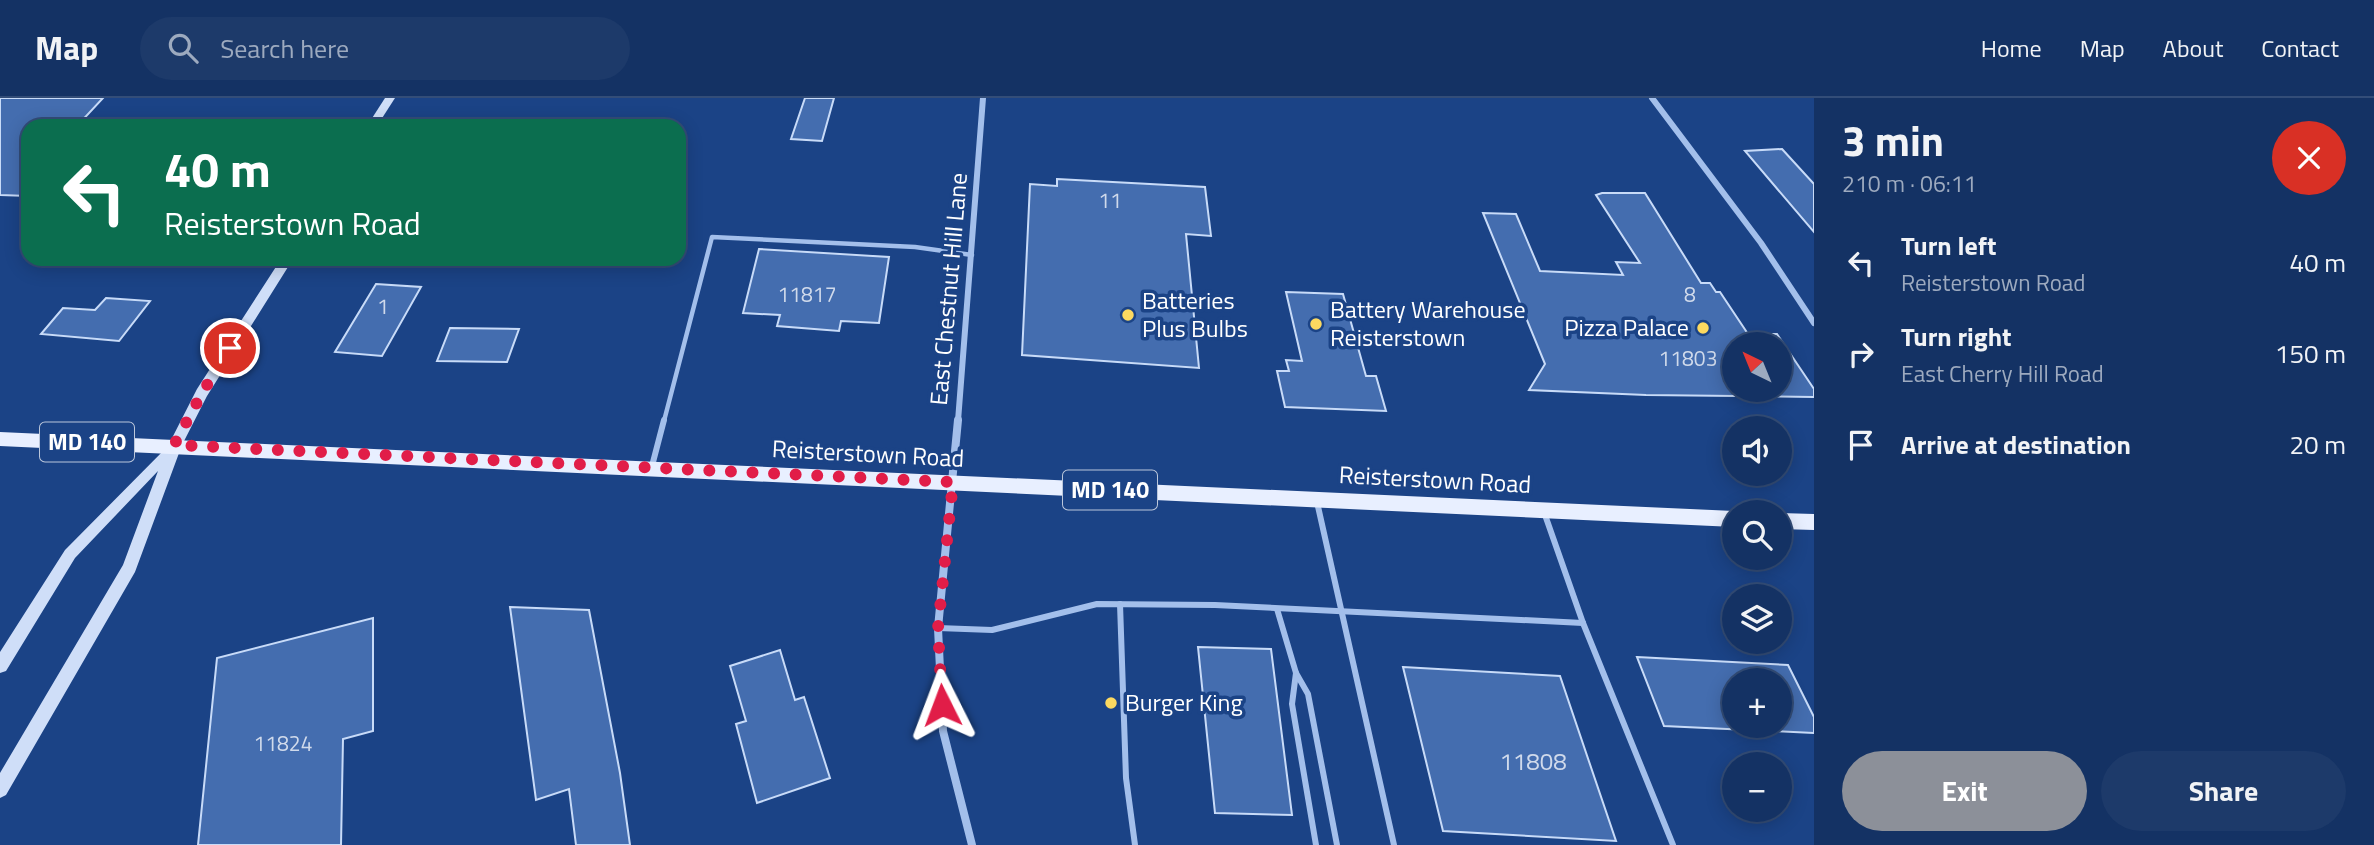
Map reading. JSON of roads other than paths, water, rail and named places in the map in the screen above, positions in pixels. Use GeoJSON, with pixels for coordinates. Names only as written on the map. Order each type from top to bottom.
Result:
{"type":"FeatureCollection","features":[{"type":"Feature","properties":{"kind":"main road"},"geometry":{"type":"LineString","coordinates":[[376,119],[390,98]]}},
{"type":"Feature","properties":{"kind":"main road"},"geometry":{"type":"LineString","coordinates":[[0,789],[130,566],[174,445],[202,393],[283,266]]}},
{"type":"Feature","properties":{"kind":"main road","name":"Reisterstown Road"},"geometry":{"type":"LineString","coordinates":[[0,439],[1722,518]]}},
{"type":"Feature","properties":{"kind":"main road"},"geometry":{"type":"LineString","coordinates":[[0,666],[70,554],[174,445]]}},
{"type":"Feature","properties":{"kind":"main road"},"geometry":{"type":"LineString","coordinates":[[1792,521],[1814,522]]}},
{"type":"Feature","properties":{"kind":"street","name":"East Chestnut Hill Lane"},"geometry":{"type":"LineString","coordinates":[[972,845],[943,731],[938,628],[953,482],[983,98]]}},
{"type":"Feature","properties":{"kind":"street"},"geometry":{"type":"LineString","coordinates":[[1652,98],[1761,243],[1814,323]]}},
{"type":"Feature","properties":{"kind":"lane"},"geometry":{"type":"LineString","coordinates":[[651,468],[712,237],[915,247],[972,255]]}},
{"type":"Feature","properties":{"kind":"lane"},"geometry":{"type":"LineString","coordinates":[[1316,499],[1394,845]]}},
{"type":"Feature","properties":{"kind":"lane"},"geometry":{"type":"LineString","coordinates":[[1543,510],[1583,622],[1673,845]]}},
{"type":"Feature","properties":{"kind":"lane"},"geometry":{"type":"LineString","coordinates":[[938,628],[992,630],[1097,604],[1215,605],[1583,622]]}},
{"type":"Feature","properties":{"kind":"lane"},"geometry":{"type":"LineString","coordinates":[[1120,604],[1126,778],[1135,845]]}},
{"type":"Feature","properties":{"kind":"lane"},"geometry":{"type":"LineString","coordinates":[[1277,609],[1296,673],[1308,694],[1338,845]]}},
{"type":"Feature","properties":{"kind":"lane"},"geometry":{"type":"LineString","coordinates":[[1296,673],[1292,704],[1316,845]]}},
{"type":"Feature","properties":{"kind":"place","name":"Batteries Plus Bulbs"},"geometry":{"type":"Point","coordinates":[1128,315]}},
{"type":"Feature","properties":{"kind":"place","name":"Battery Warehouse Reisterstown"},"geometry":{"type":"Point","coordinates":[1316,324]}},
{"type":"Feature","properties":{"kind":"place","name":"Pizza Palace"},"geometry":{"type":"Point","coordinates":[1703,328]}},
{"type":"Feature","properties":{"kind":"place","name":"Burger King"},"geometry":{"type":"Point","coordinates":[1111,703]}}]}
